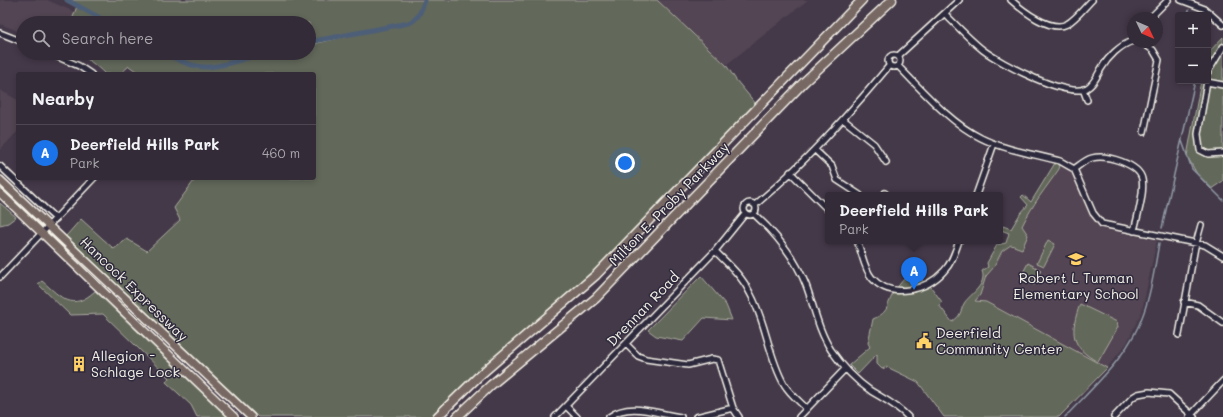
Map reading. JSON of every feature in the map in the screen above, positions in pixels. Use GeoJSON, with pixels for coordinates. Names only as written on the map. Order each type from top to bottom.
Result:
{"type":"FeatureCollection","features":[{"type":"Feature","properties":{"kind":"highway","name":"Milton E. Proby Parkway"},"geometry":{"type":"LineString","coordinates":[[437,417],[480,374],[596,275],[862,0]]}},
{"type":"Feature","properties":{"kind":"highway","name":"Milton E. Proby Parkway"},"geometry":{"type":"LineString","coordinates":[[457,417],[491,385],[596,298],[804,82],[892,0]]}},
{"type":"Feature","properties":{"kind":"main road","name":"Hancock Expressway"},"geometry":{"type":"LineString","coordinates":[[0,180],[251,417]]}},
{"type":"Feature","properties":{"kind":"main road","name":"Hancock Expressway"},"geometry":{"type":"LineString","coordinates":[[0,193],[234,417]]}},
{"type":"Feature","properties":{"kind":"street"},"geometry":{"type":"LineString","coordinates":[[889,66],[887,60],[890,56],[898,56],[959,0]]}},
{"type":"Feature","properties":{"kind":"street"},"geometry":{"type":"LineString","coordinates":[[1011,0],[1029,14],[1051,26],[1056,26],[1067,24],[1092,0]]}},
{"type":"Feature","properties":{"kind":"street"},"geometry":{"type":"LineString","coordinates":[[1156,12],[1168,0]]}},
{"type":"Feature","properties":{"kind":"street"},"geometry":{"type":"LineString","coordinates":[[1181,0],[1205,9],[1223,25]]}},
{"type":"Feature","properties":{"kind":"street"},"geometry":{"type":"LineString","coordinates":[[945,14],[982,49],[1002,62],[1039,81],[1074,90],[1083,89],[1091,85],[1106,62],[1121,47],[1127,44]]}},
{"type":"Feature","properties":{"kind":"street"},"geometry":{"type":"LineString","coordinates":[[0,33],[16,39]]}},
{"type":"Feature","properties":{"kind":"street"},"geometry":{"type":"LineString","coordinates":[[1211,67],[1223,47]]}},
{"type":"Feature","properties":{"kind":"street"},"geometry":{"type":"LineString","coordinates":[[1144,132],[1159,60],[1150,48]]}},
{"type":"Feature","properties":{"kind":"street"},"geometry":{"type":"LineString","coordinates":[[898,56],[900,62],[898,66]]}},
{"type":"Feature","properties":{"kind":"street"},"geometry":{"type":"LineString","coordinates":[[65,60],[88,72]]}},
{"type":"Feature","properties":{"kind":"street"},"geometry":{"type":"LineString","coordinates":[[889,66],[898,66]]}},
{"type":"Feature","properties":{"kind":"street"},"geometry":{"type":"LineString","coordinates":[[755,205],[815,150],[844,120],[889,66]]}},
{"type":"Feature","properties":{"kind":"street"},"geometry":{"type":"LineString","coordinates":[[898,66],[961,125],[974,135],[994,144],[1060,161],[1074,169],[1093,214],[1099,222],[1107,226],[1211,247],[1223,256]]}},
{"type":"Feature","properties":{"kind":"street"},"geometry":{"type":"LineString","coordinates":[[1211,83],[1223,85]]}},
{"type":"Feature","properties":{"kind":"street"},"geometry":{"type":"LineString","coordinates":[[1207,84],[1198,134],[1200,150],[1208,154],[1223,153]]}},
{"type":"Feature","properties":{"kind":"street"},"geometry":{"type":"LineString","coordinates":[[1083,89],[1087,100]]}},
{"type":"Feature","properties":{"kind":"street"},"geometry":{"type":"LineString","coordinates":[[844,120],[874,144],[886,162]]}},
{"type":"Feature","properties":{"kind":"street"},"geometry":{"type":"LineString","coordinates":[[977,192],[994,144]]}},
{"type":"Feature","properties":{"kind":"street"},"geometry":{"type":"LineString","coordinates":[[815,150],[832,166],[837,180],[855,192]]}},
{"type":"Feature","properties":{"kind":"street"},"geometry":{"type":"LineString","coordinates":[[1074,169],[1087,160],[1097,157],[1127,163],[1137,169],[1141,175],[1142,186],[1134,231]]}},
{"type":"Feature","properties":{"kind":"street"},"geometry":{"type":"LineString","coordinates":[[0,166],[56,219]]}},
{"type":"Feature","properties":{"kind":"street"},"geometry":{"type":"LineString","coordinates":[[790,172],[825,207]]}},
{"type":"Feature","properties":{"kind":"street"},"geometry":{"type":"LineString","coordinates":[[0,277],[92,180]]}},
{"type":"Feature","properties":{"kind":"street"},"geometry":{"type":"LineString","coordinates":[[754,214],[751,216],[745,214],[744,208],[746,204],[751,203],[755,205]]}},
{"type":"Feature","properties":{"kind":"street"},"geometry":{"type":"LineString","coordinates":[[754,214],[756,211],[755,205]]}},
{"type":"Feature","properties":{"kind":"street","name":"Drennan Road"},"geometry":{"type":"LineString","coordinates":[[555,417],[715,251],[745,214]]}},
{"type":"Feature","properties":{"kind":"street"},"geometry":{"type":"LineString","coordinates":[[754,214],[778,238],[796,264],[806,285],[825,341],[845,369],[861,384],[897,407],[908,417]]}},
{"type":"Feature","properties":{"kind":"street"},"geometry":{"type":"LineString","coordinates":[[1179,335],[1184,302],[1201,225]]}},
{"type":"Feature","properties":{"kind":"street"},"geometry":{"type":"LineString","coordinates":[[858,244],[871,277],[882,286],[905,291],[921,287],[943,272],[952,260],[958,244]]}},
{"type":"Feature","properties":{"kind":"street"},"geometry":{"type":"LineString","coordinates":[[715,251],[735,271],[747,287],[758,310],[780,376],[788,390],[807,409]]}},
{"type":"Feature","properties":{"kind":"street"},"geometry":{"type":"LineString","coordinates":[[1184,302],[1198,305],[1223,324]]}},
{"type":"Feature","properties":{"kind":"street"},"geometry":{"type":"LineString","coordinates":[[626,344],[638,356],[646,359],[688,365],[712,359],[718,360],[733,408],[739,417]]}},
{"type":"Feature","properties":{"kind":"street"},"geometry":{"type":"LineString","coordinates":[[711,352],[712,359]]}},
{"type":"Feature","properties":{"kind":"street"},"geometry":{"type":"LineString","coordinates":[[799,417],[845,369]]}},
{"type":"Feature","properties":{"kind":"street"},"geometry":{"type":"LineString","coordinates":[[1114,417],[1133,397],[1138,394],[1149,392],[1169,394],[1191,416],[1223,381]]}},
{"type":"Feature","properties":{"kind":"street"},"geometry":{"type":"LineString","coordinates":[[566,406],[577,417]]}},
{"type":"Feature","properties":{"kind":"street"},"geometry":{"type":"LineString","coordinates":[[609,417],[619,411],[630,408],[681,417]]}},
{"type":"Feature","properties":{"kind":"street"},"geometry":{"type":"LineString","coordinates":[[698,417],[733,408]]}},
{"type":"Feature","properties":{"kind":"shaded area"},"geometry":{"type":"Polygon","coordinates":[[[0,0],[47,0],[75,12],[74,16],[16,16],[16,30],[0,24],[0,0]]]}},
{"type":"Feature","properties":{"kind":"shaded area"},"geometry":{"type":"Polygon","coordinates":[[[657,0],[808,0],[726,65],[657,0]]]}},
{"type":"Feature","properties":{"kind":"shaded area"},"geometry":{"type":"Polygon","coordinates":[[[0,90],[16,99],[16,133],[0,150],[0,90]]]}},
{"type":"Feature","properties":{"kind":"shaded area","name":"Robert L Turman Elementary School"},"geometry":{"type":"Polygon","coordinates":[[[1060,165],[1068,169],[1074,176],[1089,213],[1099,226],[1108,230],[1157,240],[1142,311],[1127,343],[1107,368],[986,302],[974,301],[980,295],[986,276],[994,267],[1002,251],[1011,245],[1022,249],[1028,235],[1022,226],[1031,208],[1037,202],[1059,169],[1060,165]]]}},
{"type":"Feature","properties":{"kind":"green space"},"geometry":{"type":"Polygon","coordinates":[[[66,0],[657,0],[726,65],[736,80],[756,104],[587,279],[481,369],[433,417],[258,417],[66,236],[81,219],[114,249],[127,239],[147,251],[180,220],[174,208],[195,180],[316,180],[316,72],[137,72],[129,66],[122,72],[103,72],[88,60],[239,60],[228,63],[242,60],[316,60],[316,43],[413,21],[316,41],[316,16],[73,16],[77,6],[66,0]]]}},
{"type":"Feature","properties":{"kind":"green space"},"geometry":{"type":"Polygon","coordinates":[[[1223,37],[1223,181],[1211,189],[1197,174],[1187,156],[1200,84],[1211,84],[1211,50],[1223,37]]]}},
{"type":"Feature","properties":{"kind":"green space"},"geometry":{"type":"Polygon","coordinates":[[[1055,163],[1060,165],[1059,169],[1022,226],[1028,235],[1022,249],[1011,245],[1002,251],[994,267],[986,276],[980,295],[975,301],[986,302],[1107,368],[1059,417],[944,417],[918,382],[887,367],[882,369],[877,364],[877,354],[858,374],[849,365],[870,347],[868,343],[873,319],[885,311],[896,289],[911,272],[931,287],[942,302],[939,305],[952,322],[960,314],[965,302],[981,284],[983,276],[982,271],[988,267],[987,263],[997,245],[1006,243],[1009,233],[1003,231],[1003,226],[1011,229],[1020,214],[1028,205],[1021,197],[1023,195],[1031,202],[1055,163]]]}},
{"type":"Feature","properties":{"kind":"green space"},"geometry":{"type":"Polygon","coordinates":[[[0,203],[16,217],[8,223],[0,225],[0,203]]]}},
{"type":"Feature","properties":{"kind":"green space"},"geometry":{"type":"Polygon","coordinates":[[[1048,240],[1055,244],[1044,266],[1037,263],[1048,240]]]}},
{"type":"Feature","properties":{"kind":"green space"},"geometry":{"type":"Polygon","coordinates":[[[1028,263],[1041,270],[1034,285],[1020,278],[1028,263]]]}},
{"type":"Feature","properties":{"kind":"green space"},"geometry":{"type":"Polygon","coordinates":[[[701,276],[726,305],[732,320],[704,318],[683,341],[656,336],[648,330],[701,276]]]}},
{"type":"Feature","properties":{"kind":"green space"},"geometry":{"type":"Polygon","coordinates":[[[42,281],[55,293],[73,302],[80,301],[95,291],[227,417],[197,417],[191,405],[166,382],[169,378],[103,314],[70,315],[38,284],[42,281]]]}},
{"type":"Feature","properties":{"kind":"green space"},"geometry":{"type":"Polygon","coordinates":[[[1080,304],[1117,322],[1118,327],[1098,362],[1082,351],[1075,338],[1075,323],[1080,304]]]}},
{"type":"Feature","properties":{"kind":"waterway"},"geometry":{"type":"LineString","coordinates":[[67,0],[96,16]]}},
{"type":"Feature","properties":{"kind":"waterway"},"geometry":{"type":"LineString","coordinates":[[316,41],[409,23],[416,19],[425,0]]}},
{"type":"Feature","properties":{"kind":"waterway"},"geometry":{"type":"LineString","coordinates":[[178,60],[191,65],[203,67],[216,66],[240,60]]}},
{"type":"Feature","properties":{"kind":"waterway"},"geometry":{"type":"LineString","coordinates":[[1162,228],[1194,84]]}},
{"type":"Feature","properties":{"kind":"waterway"},"geometry":{"type":"LineString","coordinates":[[1182,141],[1192,169],[1223,200]]}},
{"type":"Feature","properties":{"kind":"waterway"},"geometry":{"type":"LineString","coordinates":[[1065,417],[1121,356],[1138,328],[1149,295],[1159,243]]}},
{"type":"Feature","properties":{"kind":"place","name":"Robert L Turman Elementary School"},"geometry":{"type":"Point","coordinates":[1076,259]}},
{"type":"Feature","properties":{"kind":"place","name":"Deerfield Hills Park"},"geometry":{"type":"Point","coordinates":[914,290]}},
{"type":"Feature","properties":{"kind":"place","name":"Deerfield Community Center"},"geometry":{"type":"Point","coordinates":[924,341]}},
{"type":"Feature","properties":{"kind":"place","name":"Allegion - Schlage Lock"},"geometry":{"type":"Point","coordinates":[79,364]}}]}
